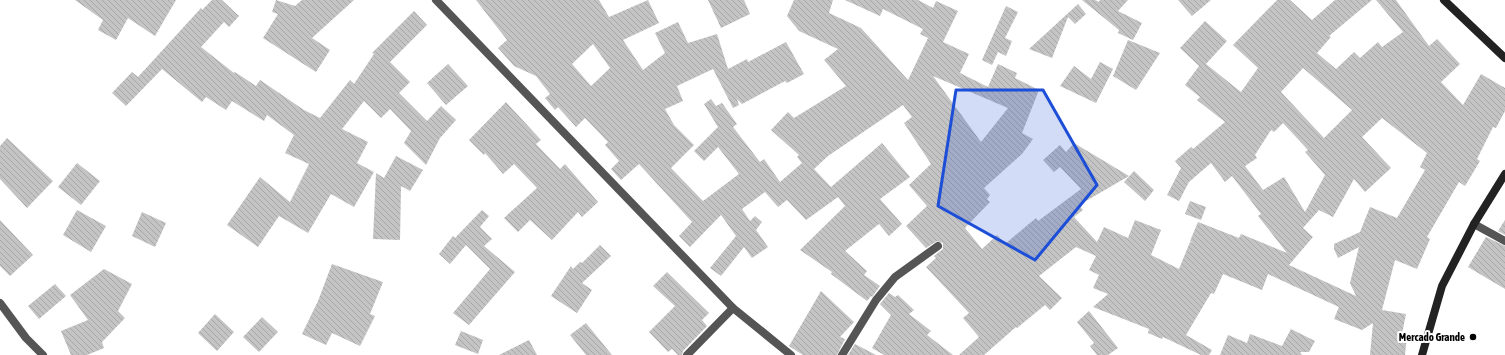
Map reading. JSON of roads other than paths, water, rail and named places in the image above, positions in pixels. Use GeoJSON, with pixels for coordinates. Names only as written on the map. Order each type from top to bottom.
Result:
{"type":"FeatureCollection","features":[{"type":"Feature","properties":{"kind":"main road"},"geometry":{"type":"LineString","coordinates":[[1444,0],[1505,58]]}},
{"type":"Feature","properties":{"kind":"main road"},"geometry":{"type":"LineString","coordinates":[[1422,355],[1442,286],[1474,224],[1505,174]]}},
{"type":"Feature","properties":{"kind":"street"},"geometry":{"type":"LineString","coordinates":[[436,0],[733,308],[791,355]]}},
{"type":"Feature","properties":{"kind":"street"},"geometry":{"type":"LineString","coordinates":[[1474,224],[1505,241]]}},
{"type":"Feature","properties":{"kind":"street"},"geometry":{"type":"LineString","coordinates":[[842,355],[876,300],[895,277],[938,246]]}},
{"type":"Feature","properties":{"kind":"street"},"geometry":{"type":"LineString","coordinates":[[0,303],[26,338],[43,355]]}},
{"type":"Feature","properties":{"kind":"street"},"geometry":{"type":"LineString","coordinates":[[687,355],[733,308]]}},
{"type":"Feature","properties":{"kind":"place","name":"Mercado Grande"},"geometry":{"type":"Point","coordinates":[1473,337]}}]}
